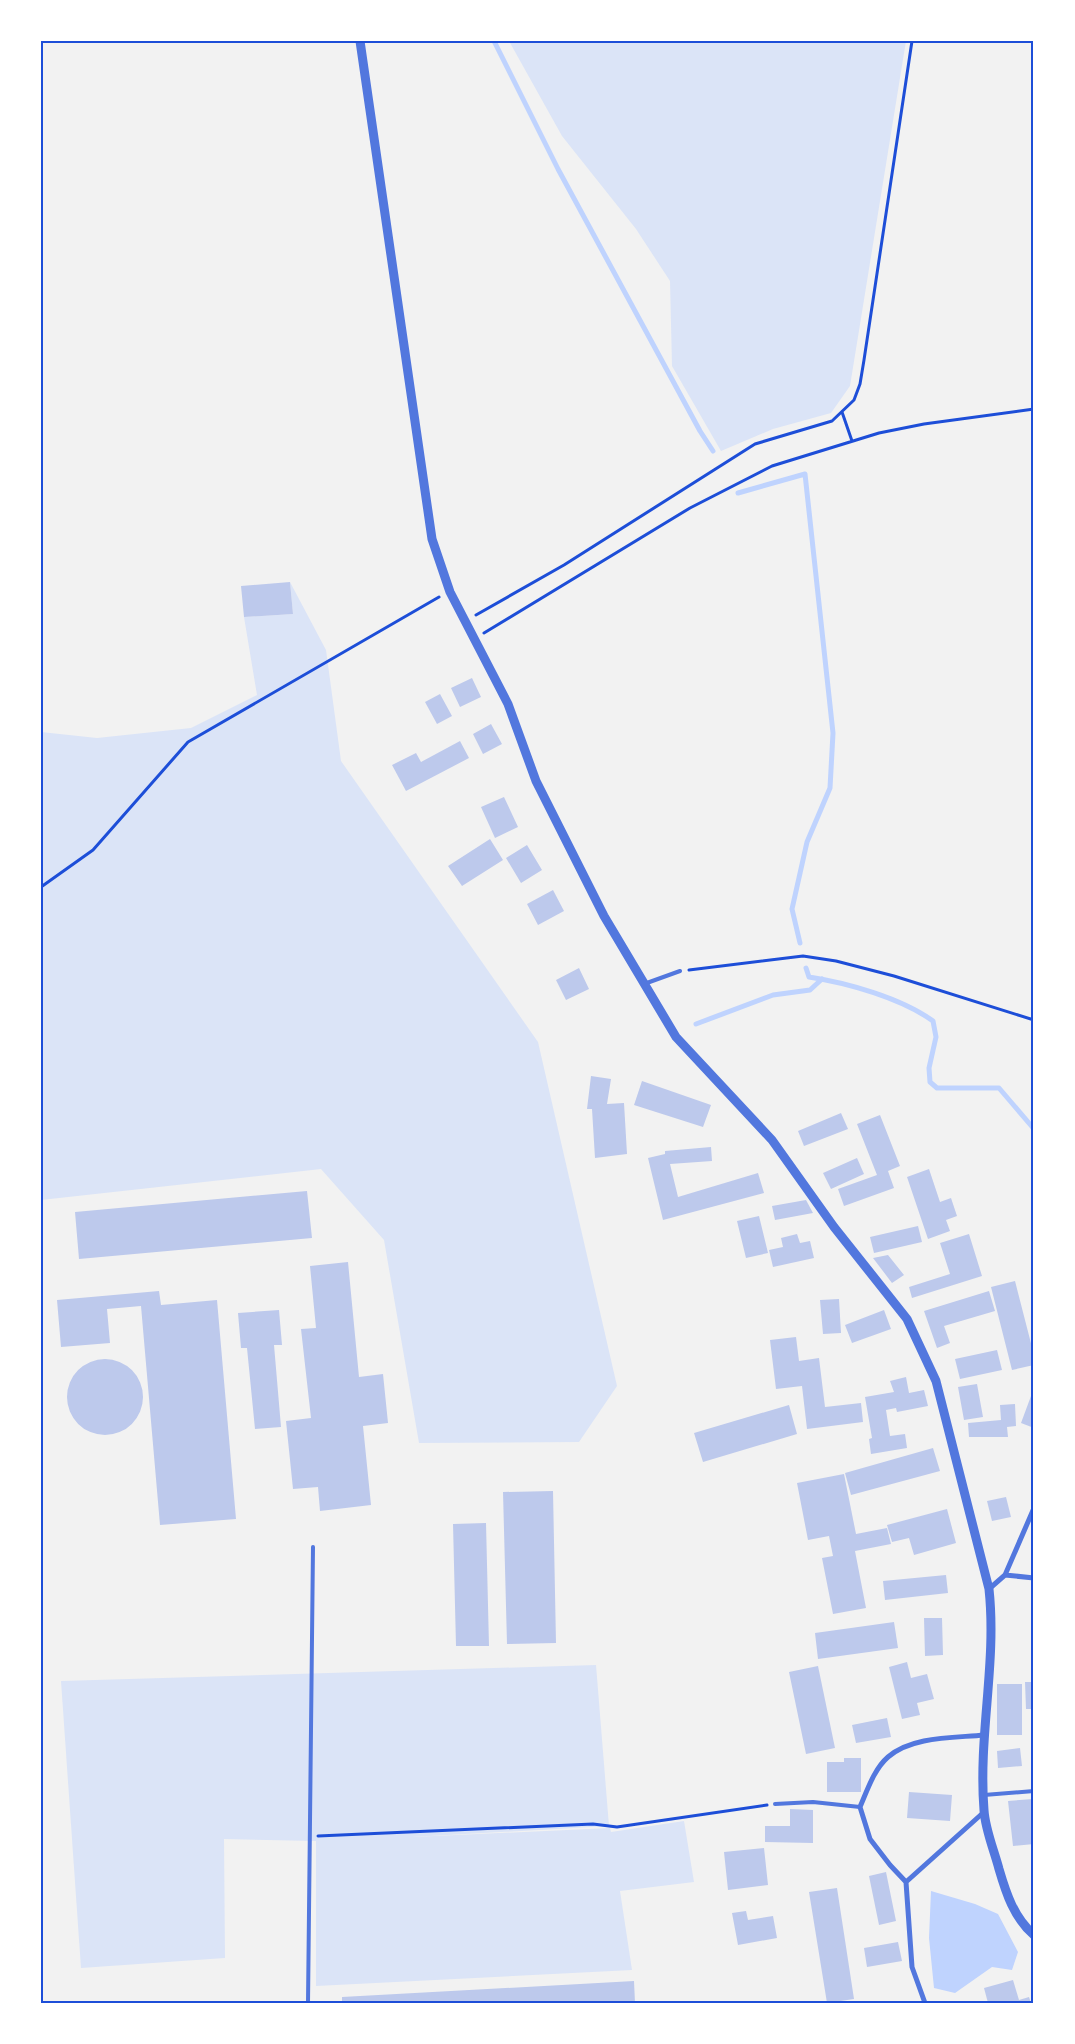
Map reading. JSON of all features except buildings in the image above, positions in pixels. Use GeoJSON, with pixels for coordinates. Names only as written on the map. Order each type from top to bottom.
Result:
{"type":"FeatureCollection","features":[{"type":"Feature","properties":{"kind":"street"},"geometry":{"type":"LineString","coordinates":[[360,41],[432,538],[450,592],[508,704],[536,781],[604,916],[676,1037],[772,1140],[834,1227],[907,1319],[936,1381],[989,1589],[992,1615],[984,1735],[984,1812],[1006,1893],[1024,1927],[1034,1935]]}},
{"type":"Feature","properties":{"kind":"street"},"geometry":{"type":"LineString","coordinates":[[989,1589],[1005,1574],[1034,1508]]}},
{"type":"Feature","properties":{"kind":"street"},"geometry":{"type":"LineString","coordinates":[[1005,1574],[1034,1578]]}},
{"type":"Feature","properties":{"kind":"street"},"geometry":{"type":"LineString","coordinates":[[924,2003],[912,1967],[906,1882],[890,1866],[870,1839],[860,1808],[872,1780],[888,1757],[914,1744],[984,1735]]}},
{"type":"Feature","properties":{"kind":"street"},"geometry":{"type":"LineString","coordinates":[[906,1882],[984,1812]]}},
{"type":"Feature","properties":{"kind":"lane"},"geometry":{"type":"LineString","coordinates":[[644,984],[680,971]]}},
{"type":"Feature","properties":{"kind":"lane"},"geometry":{"type":"LineString","coordinates":[[308,2003],[313,1547]]}},
{"type":"Feature","properties":{"kind":"lane"},"geometry":{"type":"LineString","coordinates":[[984,1795],[1034,1791]]}},
{"type":"Feature","properties":{"kind":"lane"},"geometry":{"type":"LineString","coordinates":[[775,1804],[813,1802],[860,1808]]}},
{"type":"Feature","properties":{"kind":"path"},"geometry":{"type":"LineString","coordinates":[[466,621],[564,565],[755,444],[832,421],[854,400],[860,384],[912,41]]}},
{"type":"Feature","properties":{"kind":"path"},"geometry":{"type":"LineString","coordinates":[[475,639],[690,508],[772,466],[852,440],[924,424],[1034,408]]}},
{"type":"Feature","properties":{"kind":"path"},"geometry":{"type":"LineString","coordinates":[[842,412],[852,440]]}},
{"type":"Feature","properties":{"kind":"path"},"geometry":{"type":"LineString","coordinates":[[41,886],[94,850],[188,742],[450,592]]}},
{"type":"Feature","properties":{"kind":"path"},"geometry":{"type":"LineString","coordinates":[[680,971],[803,956],[836,961],[894,976],[1034,1020]]}},
{"type":"Feature","properties":{"kind":"path"},"geometry":{"type":"LineString","coordinates":[[310,1836],[593,1824],[617,1826],[775,1804]]}},
{"type":"Feature","properties":{"kind":"shaded area"},"geometry":{"type":"Polygon","coordinates":[[[509,41],[906,41],[850,386],[831,413],[773,429],[721,451],[672,366],[670,281],[636,229],[562,136],[509,41]]]}},
{"type":"Feature","properties":{"kind":"shaded area"},"geometry":{"type":"Polygon","coordinates":[[[290,582],[326,650],[341,761],[538,1042],[617,1386],[579,1442],[419,1443],[384,1240],[321,1169],[41,1200],[41,732],[97,738],[191,728],[257,695],[244,617],[293,614],[290,582]]]}},
{"type":"Feature","properties":{"kind":"shaded area"},"geometry":{"type":"Polygon","coordinates":[[[596,1665],[609,1826],[412,1837],[610,1828],[611,1832],[684,1821],[694,1882],[620,1891],[632,1970],[316,1986],[316,1841],[224,1839],[225,1958],[81,1968],[61,1681],[596,1665]]]}},
{"type":"Feature","properties":{"kind":"water"},"geometry":{"type":"Polygon","coordinates":[[[931,1891],[975,1904],[998,1914],[1018,1952],[1012,1970],[992,1967],[955,1993],[934,1988],[929,1938],[931,1891]]]}},
{"type":"Feature","properties":{"kind":"waterway"},"geometry":{"type":"LineString","coordinates":[[494,41],[558,169],[700,431],[713,451]]}},
{"type":"Feature","properties":{"kind":"waterway"},"geometry":{"type":"LineString","coordinates":[[738,493],[805,474],[833,733],[830,788],[807,842],[792,909],[800,943]]}},
{"type":"Feature","properties":{"kind":"waterway"},"geometry":{"type":"LineString","coordinates":[[806,968],[809,977],[857,987],[874,993],[906,1005],[933,1021],[936,1037],[929,1068],[930,1082],[937,1088],[999,1088],[1034,1129]]}},
{"type":"Feature","properties":{"kind":"waterway"},"geometry":{"type":"LineString","coordinates":[[696,1024],[773,995],[810,990],[822,979]]}}]}
